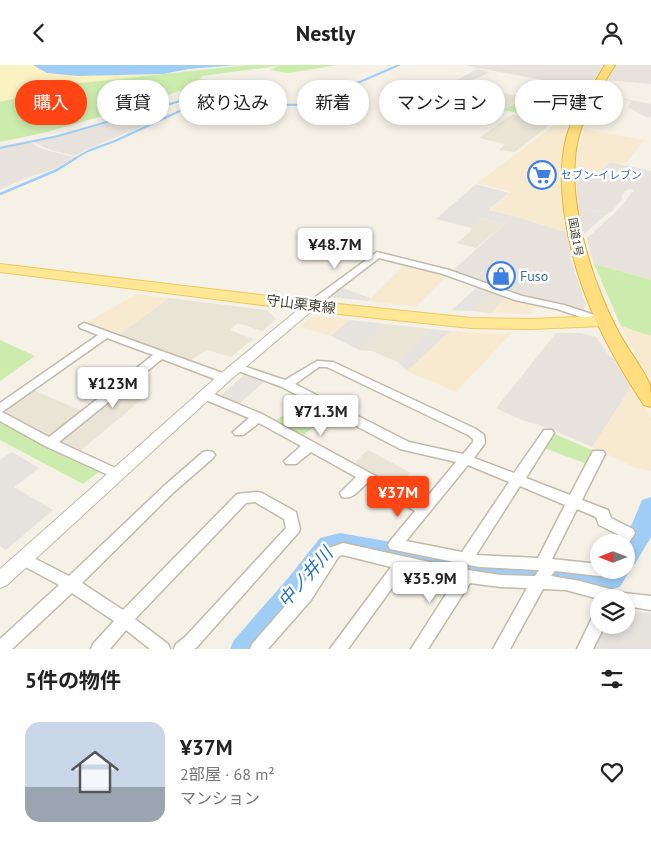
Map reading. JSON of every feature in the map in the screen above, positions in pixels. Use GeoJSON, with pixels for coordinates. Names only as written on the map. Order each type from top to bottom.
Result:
{"type":"FeatureCollection","features":[{"type":"Feature","properties":{"kind":"highway","name":"国道1号"},"geometry":{"type":"LineString","coordinates":[[610,65],[577,123],[571,142],[567,174],[573,232],[582,269],[602,321],[626,364],[651,401]]}},
{"type":"Feature","properties":{"kind":"main road","name":"守山栗東線"},"geometry":{"type":"LineString","coordinates":[[0,268],[471,323],[531,324],[602,321]]}},
{"type":"Feature","properties":{"kind":"street"},"geometry":{"type":"LineString","coordinates":[[0,580],[224,378],[310,305],[376,255],[446,272],[519,298],[560,307],[602,321]]}},
{"type":"Feature","properties":{"kind":"street"},"geometry":{"type":"LineString","coordinates":[[84,326],[224,378]]}},
{"type":"Feature","properties":{"kind":"street"},"geometry":{"type":"LineString","coordinates":[[0,409],[106,334]]}},
{"type":"Feature","properties":{"kind":"street"},"geometry":{"type":"LineString","coordinates":[[50,443],[160,355]]}},
{"type":"Feature","properties":{"kind":"street"},"geometry":{"type":"LineString","coordinates":[[286,384],[317,364],[329,364],[472,432],[479,438],[479,443],[395,545],[544,572],[565,583],[592,589]]}},
{"type":"Feature","properties":{"kind":"street"},"geometry":{"type":"LineString","coordinates":[[237,367],[286,384],[405,446],[465,459],[603,514],[604,521],[627,534]]}},
{"type":"Feature","properties":{"kind":"street"},"geometry":{"type":"LineString","coordinates":[[205,395],[258,417],[424,509]]}},
{"type":"Feature","properties":{"kind":"street"},"geometry":{"type":"LineString","coordinates":[[0,416],[50,443],[117,474]]}},
{"type":"Feature","properties":{"kind":"street"},"geometry":{"type":"LineString","coordinates":[[238,431],[258,417]]}},
{"type":"Feature","properties":{"kind":"street"},"geometry":{"type":"LineString","coordinates":[[466,558],[548,433]]}},
{"type":"Feature","properties":{"kind":"street"},"geometry":{"type":"LineString","coordinates":[[291,461],[310,446]]}},
{"type":"Feature","properties":{"kind":"street"},"geometry":{"type":"LineString","coordinates":[[502,649],[544,572],[574,502],[598,454]]}},
{"type":"Feature","properties":{"kind":"street"},"geometry":{"type":"LineString","coordinates":[[1,649],[169,489],[208,455]]}},
{"type":"Feature","properties":{"kind":"street"},"geometry":{"type":"LineString","coordinates":[[347,493],[365,477]]}},
{"type":"Feature","properties":{"kind":"street"},"geometry":{"type":"LineString","coordinates":[[99,649],[136,607],[242,498],[257,497],[291,516],[293,529],[191,642],[182,649]]}},
{"type":"Feature","properties":{"kind":"street"},"geometry":{"type":"LineString","coordinates":[[258,649],[305,595],[334,552],[342,549],[402,563],[500,581],[544,572],[590,570]]}},
{"type":"Feature","properties":{"kind":"street"},"geometry":{"type":"LineString","coordinates":[[23,559],[71,584],[125,620],[162,649]]}},
{"type":"Feature","properties":{"kind":"street"},"geometry":{"type":"LineString","coordinates":[[338,649],[402,563]]}},
{"type":"Feature","properties":{"kind":"street"},"geometry":{"type":"LineString","coordinates":[[418,649],[467,575]]}},
{"type":"Feature","properties":{"kind":"street"},"geometry":{"type":"LineString","coordinates":[[635,601],[651,603]]}},
{"type":"Feature","properties":{"kind":"street"},"geometry":{"type":"LineString","coordinates":[[585,649],[592,634]]}},
{"type":"Feature","properties":{"kind":"shaded area"},"geometry":{"type":"Polygon","coordinates":[[[603,65],[594,80],[542,80],[468,66],[603,65]]]}},
{"type":"Feature","properties":{"kind":"shaded area"},"geometry":{"type":"Polygon","coordinates":[[[616,65],[651,65],[651,84],[608,80],[616,65]]]}},
{"type":"Feature","properties":{"kind":"shaded area"},"geometry":{"type":"Polygon","coordinates":[[[477,69],[490,72],[473,80],[457,80],[477,69]]]}},
{"type":"Feature","properties":{"kind":"shaded area"},"geometry":{"type":"Polygon","coordinates":[[[505,93],[515,96],[515,102],[505,109],[505,93]]]}},
{"type":"Feature","properties":{"kind":"shaded area"},"geometry":{"type":"Polygon","coordinates":[[[623,99],[651,104],[651,116],[648,118],[628,107],[631,101],[623,99]]]}},
{"type":"Feature","properties":{"kind":"shaded area"},"geometry":{"type":"Polygon","coordinates":[[[514,115],[515,125],[549,125],[515,152],[499,150],[505,144],[479,138],[497,125],[505,125],[505,119],[514,115]]]}},
{"type":"Feature","properties":{"kind":"shaded area"},"geometry":{"type":"Polygon","coordinates":[[[100,125],[146,125],[74,156],[51,150],[33,142],[100,125]]]}},
{"type":"Feature","properties":{"kind":"shaded area"},"geometry":{"type":"Polygon","coordinates":[[[555,125],[571,128],[562,150],[564,155],[562,195],[568,233],[489,210],[511,192],[477,183],[555,125]]]}},
{"type":"Feature","properties":{"kind":"shaded area"},"geometry":{"type":"Polygon","coordinates":[[[584,129],[645,140],[625,164],[610,162],[596,177],[576,173],[578,151],[584,129]]]}},
{"type":"Feature","properties":{"kind":"shaded area"},"geometry":{"type":"Polygon","coordinates":[[[28,141],[42,149],[74,157],[55,169],[23,179],[0,190],[0,146],[28,141]]]}},
{"type":"Feature","properties":{"kind":"shaded area"},"geometry":{"type":"Polygon","coordinates":[[[610,162],[651,171],[651,280],[594,264],[587,238],[616,212],[634,190],[629,189],[625,191],[621,197],[623,198],[608,213],[578,208],[576,173],[596,177],[610,162]]]}},
{"type":"Feature","properties":{"kind":"shaded area"},"geometry":{"type":"Polygon","coordinates":[[[476,184],[509,193],[488,210],[513,216],[504,224],[481,218],[471,228],[436,219],[476,184]]]}},
{"type":"Feature","properties":{"kind":"shaded area"},"geometry":{"type":"Polygon","coordinates":[[[578,208],[608,213],[584,234],[578,208]]]}},
{"type":"Feature","properties":{"kind":"shaded area"},"geometry":{"type":"Polygon","coordinates":[[[513,216],[568,233],[571,261],[586,305],[583,310],[535,300],[451,272],[513,216]]]}},
{"type":"Feature","properties":{"kind":"shaded area"},"geometry":{"type":"Polygon","coordinates":[[[481,218],[504,224],[476,248],[457,243],[470,232],[471,227],[481,218]]]}},
{"type":"Feature","properties":{"kind":"shaded area"},"geometry":{"type":"Polygon","coordinates":[[[406,263],[448,275],[416,307],[368,301],[406,263]]]}},
{"type":"Feature","properties":{"kind":"shaded area"},"geometry":{"type":"Polygon","coordinates":[[[478,286],[492,291],[470,311],[452,310],[478,286]]]}},
{"type":"Feature","properties":{"kind":"shaded area"},"geometry":{"type":"Polygon","coordinates":[[[343,288],[370,298],[368,301],[332,297],[343,288]]]}},
{"type":"Feature","properties":{"kind":"shaded area"},"geometry":{"type":"Polygon","coordinates":[[[492,291],[507,296],[491,313],[470,311],[492,291]]]}},
{"type":"Feature","properties":{"kind":"shaded area"},"geometry":{"type":"Polygon","coordinates":[[[136,294],[169,298],[118,335],[86,323],[136,294]]]}},
{"type":"Feature","properties":{"kind":"shaded area"},"geometry":{"type":"Polygon","coordinates":[[[507,296],[538,306],[531,313],[491,313],[507,296]]]}},
{"type":"Feature","properties":{"kind":"shaded area"},"geometry":{"type":"Polygon","coordinates":[[[169,298],[267,310],[276,319],[262,331],[238,323],[230,330],[253,339],[231,357],[207,350],[189,361],[118,335],[169,298]]]}},
{"type":"Feature","properties":{"kind":"shaded area"},"geometry":{"type":"Polygon","coordinates":[[[319,316],[350,320],[331,336],[300,327],[311,317],[319,316]]]}},
{"type":"Feature","properties":{"kind":"shaded area"},"geometry":{"type":"Polygon","coordinates":[[[350,320],[386,324],[359,350],[331,336],[350,320]]]}},
{"type":"Feature","properties":{"kind":"shaded area"},"geometry":{"type":"Polygon","coordinates":[[[386,324],[430,329],[398,362],[372,351],[359,350],[386,324]]]}},
{"type":"Feature","properties":{"kind":"shaded area"},"geometry":{"type":"Polygon","coordinates":[[[621,326],[651,336],[651,381],[633,350],[621,326]]]}},
{"type":"Feature","properties":{"kind":"shaded area"},"geometry":{"type":"Polygon","coordinates":[[[430,329],[450,331],[407,371],[398,362],[430,329]]]}},
{"type":"Feature","properties":{"kind":"shaded area"},"geometry":{"type":"Polygon","coordinates":[[[450,331],[511,334],[456,392],[407,371],[450,331]]]}},
{"type":"Feature","properties":{"kind":"shaded area"},"geometry":{"type":"Polygon","coordinates":[[[556,333],[581,333],[596,337],[611,358],[613,358],[631,387],[592,447],[496,408],[556,333]]]}},
{"type":"Feature","properties":{"kind":"shaded area"},"geometry":{"type":"Polygon","coordinates":[[[245,374],[265,381],[239,404],[221,398],[220,396],[245,374]]]}},
{"type":"Feature","properties":{"kind":"shaded area"},"geometry":{"type":"Polygon","coordinates":[[[631,387],[651,418],[651,471],[636,468],[592,447],[631,387]]]}},
{"type":"Feature","properties":{"kind":"shaded area"},"geometry":{"type":"Polygon","coordinates":[[[33,390],[82,411],[52,435],[47,436],[5,414],[4,411],[33,390]]]}},
{"type":"Feature","properties":{"kind":"shaded area"},"geometry":{"type":"Polygon","coordinates":[[[119,391],[141,400],[80,451],[60,443],[60,439],[119,391]]]}},
{"type":"Feature","properties":{"kind":"shaded area"},"geometry":{"type":"Polygon","coordinates":[[[368,450],[411,473],[396,488],[353,464],[368,450]]]}},
{"type":"Feature","properties":{"kind":"shaded area"},"geometry":{"type":"Polygon","coordinates":[[[12,452],[39,468],[14,487],[53,510],[6,550],[0,546],[0,460],[12,452]]]}},
{"type":"Feature","properties":{"kind":"shaded area"},"geometry":{"type":"Polygon","coordinates":[[[635,611],[651,613],[651,649],[593,649],[600,634],[635,634],[635,611]]]}},
{"type":"Feature","properties":{"kind":"green space"},"geometry":{"type":"Polygon","coordinates":[[[248,65],[338,65],[288,73],[270,70],[278,66],[202,76],[199,79],[209,80],[179,80],[179,91],[169,95],[169,80],[105,80],[248,65]]]}},
{"type":"Feature","properties":{"kind":"green space"},"geometry":{"type":"Polygon","coordinates":[[[97,81],[97,118],[87,120],[87,82],[97,81]]]}},
{"type":"Feature","properties":{"kind":"green space"},"geometry":{"type":"Polygon","coordinates":[[[15,98],[15,125],[71,125],[0,142],[0,102],[15,98]]]}},
{"type":"Feature","properties":{"kind":"green space"},"geometry":{"type":"Polygon","coordinates":[[[515,103],[515,112],[505,109],[515,103]]]}},
{"type":"Feature","properties":{"kind":"green space"},"geometry":{"type":"Polygon","coordinates":[[[594,264],[651,280],[651,336],[621,326],[594,264]]]}},
{"type":"Feature","properties":{"kind":"green space"},"geometry":{"type":"Polygon","coordinates":[[[0,340],[35,356],[0,381],[0,340]]]}},
{"type":"Feature","properties":{"kind":"green space"},"geometry":{"type":"Polygon","coordinates":[[[307,399],[333,412],[302,436],[275,421],[307,399]]]}},
{"type":"Feature","properties":{"kind":"green space"},"geometry":{"type":"Polygon","coordinates":[[[0,422],[100,471],[83,484],[0,440],[0,422]]]}},
{"type":"Feature","properties":{"kind":"green space"},"geometry":{"type":"Polygon","coordinates":[[[555,434],[594,451],[587,464],[544,448],[555,434]]]}},
{"type":"Feature","properties":{"kind":"sand"},"geometry":{"type":"Polygon","coordinates":[[[0,65],[33,65],[47,73],[78,76],[163,74],[87,82],[87,80],[15,80],[15,98],[0,102],[0,65]]]}},
{"type":"Feature","properties":{"kind":"water"},"geometry":{"type":"Polygon","coordinates":[[[33,65],[238,65],[189,69],[163,74],[78,76],[47,73],[33,65]]]}},
{"type":"Feature","properties":{"kind":"waterway"},"geometry":{"type":"LineString","coordinates":[[74,159],[195,104],[306,105],[399,65]]}},
{"type":"Feature","properties":{"kind":"waterway"},"geometry":{"type":"LineString","coordinates":[[0,148],[58,136],[179,101]]}},
{"type":"Feature","properties":{"kind":"waterway"},"geometry":{"type":"LineString","coordinates":[[0,194],[57,170],[76,158]]}},
{"type":"Feature","properties":{"kind":"waterway","name":"中ノ井川"},"geometry":{"type":"LineString","coordinates":[[635,542],[644,526],[651,506]]}},
{"type":"Feature","properties":{"kind":"waterway","name":"中ノ井川"},"geometry":{"type":"LineString","coordinates":[[245,649],[299,585],[329,545],[340,543],[488,570],[525,574],[567,574],[590,579]]}},
{"type":"Feature","properties":{"kind":"waterway","name":"中ノ井川"},"geometry":{"type":"LineString","coordinates":[[590,579],[610,579]]}},
{"type":"Feature","properties":{"kind":"place","name":"セブン-イレブン"},"geometry":{"type":"Point","coordinates":[542,175]}},
{"type":"Feature","properties":{"kind":"place","name":"Fuso"},"geometry":{"type":"Point","coordinates":[501,276]}}]}
